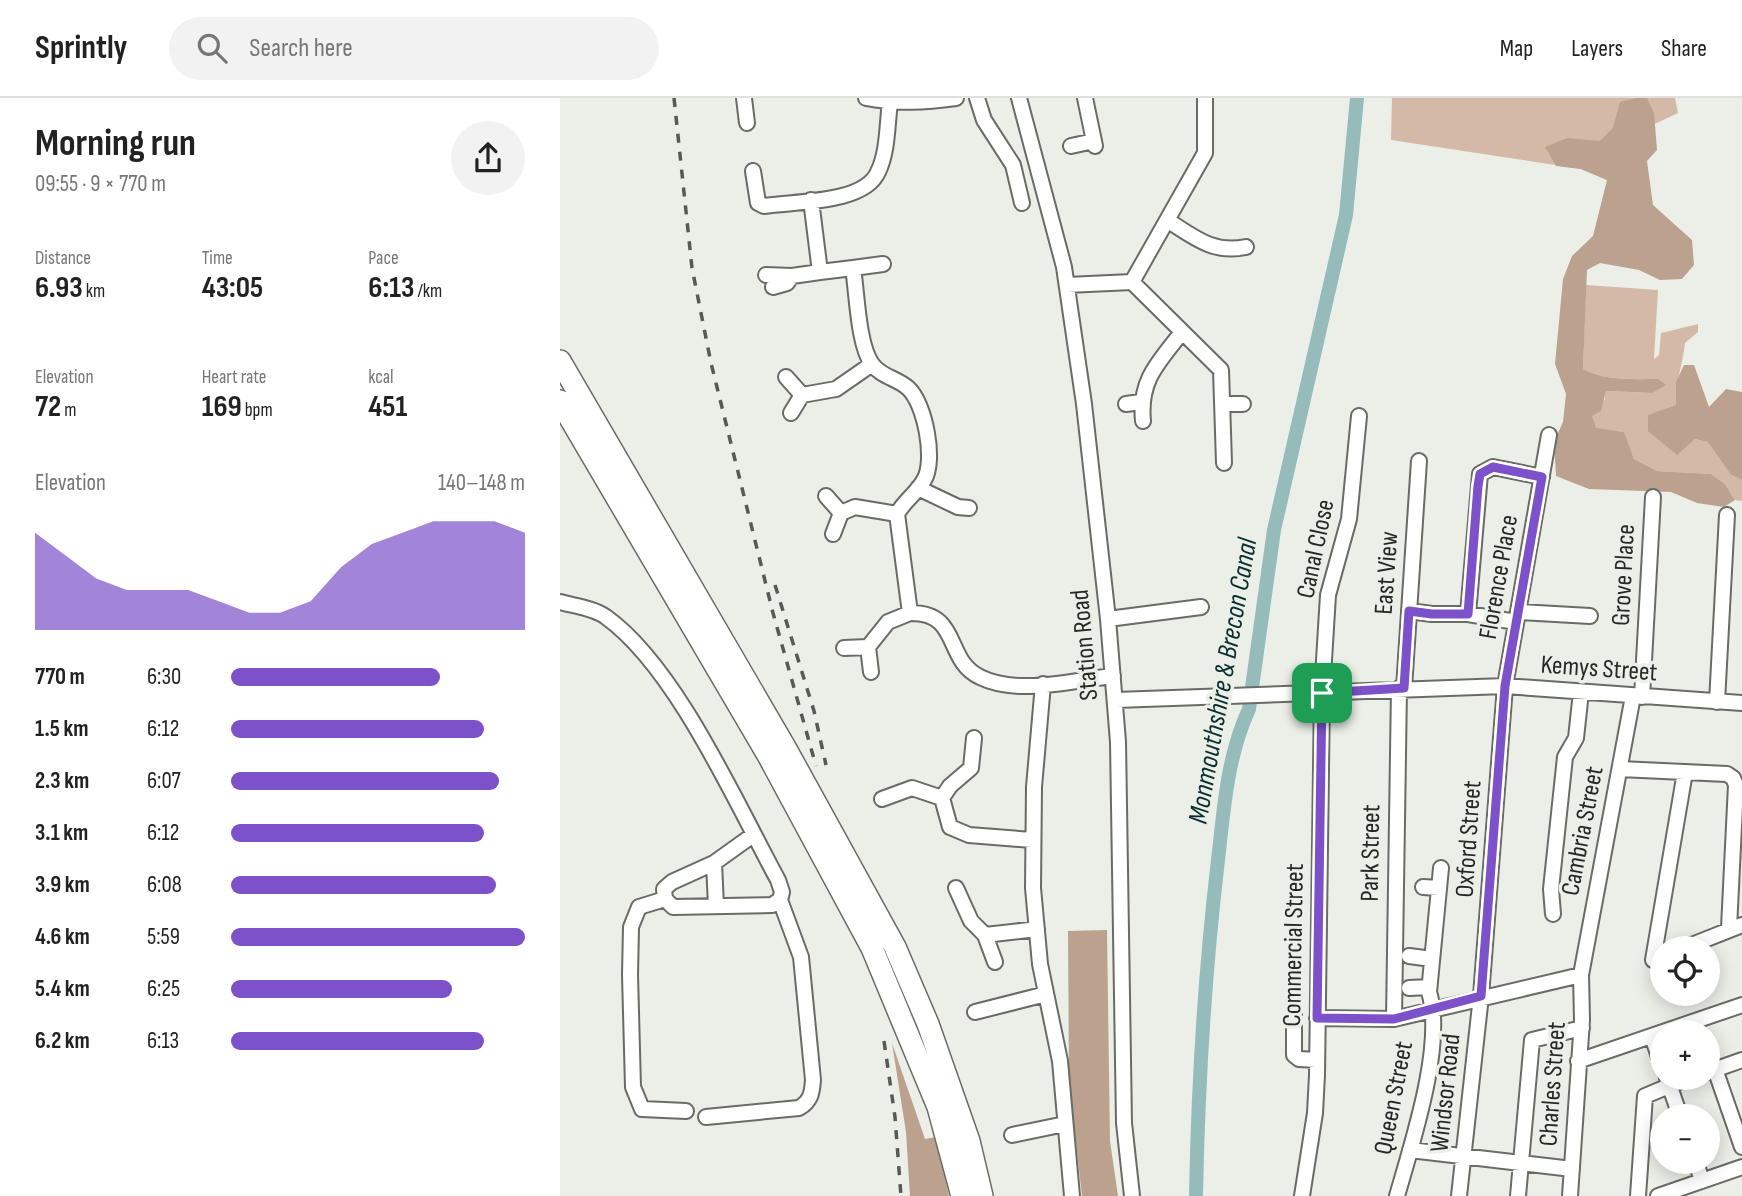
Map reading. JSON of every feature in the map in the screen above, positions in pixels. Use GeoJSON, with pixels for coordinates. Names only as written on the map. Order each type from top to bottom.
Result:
{"type":"FeatureCollection","features":[{"type":"Feature","properties":{"kind":"highway"},"geometry":{"type":"LineString","coordinates":[[560,361],[792,760],[895,947],[928,1024],[968,1141],[982,1196]]}},
{"type":"Feature","properties":{"kind":"highway"},"geometry":{"type":"LineString","coordinates":[[560,401],[769,757],[872,948],[938,1107],[962,1196]]}},
{"type":"Feature","properties":{"kind":"street"},"geometry":{"type":"LineString","coordinates":[[744,98],[747,123]]}},
{"type":"Feature","properties":{"kind":"street"},"geometry":{"type":"LineString","coordinates":[[866,98],[890,102],[956,98]]}},
{"type":"Feature","properties":{"kind":"street"},"geometry":{"type":"LineString","coordinates":[[977,98],[984,120],[1013,165],[1022,203]]}},
{"type":"Feature","properties":{"kind":"street","name":"Station Road"},"geometry":{"type":"LineString","coordinates":[[1019,98],[1067,285],[1108,619],[1116,700],[1124,1123],[1132,1196]]}},
{"type":"Feature","properties":{"kind":"street"},"geometry":{"type":"LineString","coordinates":[[1070,146],[1095,143],[1085,98]]}},
{"type":"Feature","properties":{"kind":"street"},"geometry":{"type":"LineString","coordinates":[[1132,282],[1205,153],[1205,98]]}},
{"type":"Feature","properties":{"kind":"street"},"geometry":{"type":"LineString","coordinates":[[753,171],[759,205],[856,193],[870,185],[882,160],[890,102]]}},
{"type":"Feature","properties":{"kind":"street"},"geometry":{"type":"LineString","coordinates":[[811,200],[820,272]]}},
{"type":"Feature","properties":{"kind":"street"},"geometry":{"type":"LineString","coordinates":[[1167,220],[1226,258],[1246,247]]}},
{"type":"Feature","properties":{"kind":"street"},"geometry":{"type":"LineString","coordinates":[[769,281],[883,264]]}},
{"type":"Feature","properties":{"kind":"street"},"geometry":{"type":"LineString","coordinates":[[853,268],[866,350],[872,364],[882,374],[908,388],[917,399],[929,457],[928,471],[897,514],[910,613]]}},
{"type":"Feature","properties":{"kind":"street"},"geometry":{"type":"LineString","coordinates":[[1067,285],[1132,282],[1222,370],[1224,463]]}},
{"type":"Feature","properties":{"kind":"street"},"geometry":{"type":"LineString","coordinates":[[1143,421],[1134,403],[1147,378],[1182,332]]}},
{"type":"Feature","properties":{"kind":"street"},"geometry":{"type":"LineString","coordinates":[[791,413],[803,395],[836,389],[872,364]]}},
{"type":"Feature","properties":{"kind":"street"},"geometry":{"type":"LineString","coordinates":[[786,377],[803,395]]}},
{"type":"Feature","properties":{"kind":"street"},"geometry":{"type":"LineString","coordinates":[[1222,404],[1243,404]]}},
{"type":"Feature","properties":{"kind":"street","name":"Canal Close"},"geometry":{"type":"LineString","coordinates":[[1322,693],[1328,595],[1349,519],[1359,416]]}},
{"type":"Feature","properties":{"kind":"street","name":"Florence Place"},"geometry":{"type":"LineString","coordinates":[[1505,686],[1549,435]]}},
{"type":"Feature","properties":{"kind":"street","name":"East View"},"geometry":{"type":"LineString","coordinates":[[1401,688],[1419,461]]}},
{"type":"Feature","properties":{"kind":"street"},"geometry":{"type":"LineString","coordinates":[[1468,614],[1480,474],[1493,467],[1542,477]]}},
{"type":"Feature","properties":{"kind":"street"},"geometry":{"type":"LineString","coordinates":[[918,488],[958,507],[970,508]]}},
{"type":"Feature","properties":{"kind":"street"},"geometry":{"type":"LineString","coordinates":[[826,496],[841,513]]}},
{"type":"Feature","properties":{"kind":"street","name":"Grove Place"},"geometry":{"type":"LineString","coordinates":[[1638,696],[1653,498]]}},
{"type":"Feature","properties":{"kind":"street"},"geometry":{"type":"LineString","coordinates":[[834,534],[841,513],[855,507],[897,514]]}},
{"type":"Feature","properties":{"kind":"street"},"geometry":{"type":"LineString","coordinates":[[1717,702],[1727,514]]}},
{"type":"Feature","properties":{"kind":"street"},"geometry":{"type":"LineString","coordinates":[[560,601],[604,615],[646,656],[684,708],[778,880],[782,892],[780,900],[803,967],[812,1095],[807,1104],[799,1108],[706,1117]]}},
{"type":"Feature","properties":{"kind":"street"},"geometry":{"type":"LineString","coordinates":[[1108,619],[1201,607]]}},
{"type":"Feature","properties":{"kind":"street"},"geometry":{"type":"LineString","coordinates":[[1409,611],[1517,617],[1590,616]]}},
{"type":"Feature","properties":{"kind":"street"},"geometry":{"type":"LineString","coordinates":[[872,673],[868,647],[888,622],[910,613],[922,612],[936,618],[951,636],[958,656],[978,677],[1015,686],[1113,676]]}},
{"type":"Feature","properties":{"kind":"street"},"geometry":{"type":"LineString","coordinates":[[844,648],[868,647]]}},
{"type":"Feature","properties":{"kind":"street"},"geometry":{"type":"LineString","coordinates":[[1043,684],[1032,840],[1037,929],[1046,994],[1060,1061],[1072,1196]]}},
{"type":"Feature","properties":{"kind":"street","name":"Kemys Street"},"geometry":{"type":"LineString","coordinates":[[1116,700],[1505,686],[1742,703]]}},
{"type":"Feature","properties":{"kind":"street","name":"Oxford Street"},"geometry":{"type":"LineString","coordinates":[[1481,996],[1505,686]]}},
{"type":"Feature","properties":{"kind":"street","name":"Park Street"},"geometry":{"type":"LineString","coordinates":[[1394,1019],[1401,688]]}},
{"type":"Feature","properties":{"kind":"street"},"geometry":{"type":"LineString","coordinates":[[1553,914],[1551,889],[1565,757],[1576,737],[1581,692]]}},
{"type":"Feature","properties":{"kind":"street","name":"Commercial Street"},"geometry":{"type":"LineString","coordinates":[[1302,1196],[1315,1113],[1322,693]]}},
{"type":"Feature","properties":{"kind":"street","name":"Cambria Street"},"geometry":{"type":"LineString","coordinates":[[1581,975],[1620,769],[1638,696]]}},
{"type":"Feature","properties":{"kind":"street"},"geometry":{"type":"LineString","coordinates":[[942,798],[972,765],[974,738]]}},
{"type":"Feature","properties":{"kind":"street"},"geometry":{"type":"LineString","coordinates":[[1620,769],[1727,774],[1738,778],[1736,927],[1718,936]]}},
{"type":"Feature","properties":{"kind":"street"},"geometry":{"type":"LineString","coordinates":[[1657,936],[1685,772]]}},
{"type":"Feature","properties":{"kind":"street"},"geometry":{"type":"LineString","coordinates":[[882,799],[916,788],[942,798]]}},
{"type":"Feature","properties":{"kind":"street"},"geometry":{"type":"LineString","coordinates":[[942,798],[946,820],[953,831],[969,835],[1032,840]]}},
{"type":"Feature","properties":{"kind":"street"},"geometry":{"type":"LineString","coordinates":[[753,835],[713,863],[672,882],[664,889],[665,899],[673,907],[772,905],[780,900]]}},
{"type":"Feature","properties":{"kind":"street"},"geometry":{"type":"LineString","coordinates":[[713,863],[716,906]]}},
{"type":"Feature","properties":{"kind":"street","name":"Queen Street"},"geometry":{"type":"LineString","coordinates":[[1397,1196],[1424,1102],[1434,1009],[1429,986],[1441,868]]}},
{"type":"Feature","properties":{"kind":"street"},"geometry":{"type":"LineString","coordinates":[[1423,887],[1439,888]]}},
{"type":"Feature","properties":{"kind":"street"},"geometry":{"type":"LineString","coordinates":[[956,888],[971,921],[985,935],[995,962]]}},
{"type":"Feature","properties":{"kind":"street"},"geometry":{"type":"LineString","coordinates":[[665,899],[639,906],[631,927],[629,975],[633,1087],[642,1109],[686,1111]]}},
{"type":"Feature","properties":{"kind":"street"},"geometry":{"type":"LineString","coordinates":[[985,935],[1037,929]]}},
{"type":"Feature","properties":{"kind":"street"},"geometry":{"type":"LineString","coordinates":[[1409,956],[1432,959]]}},
{"type":"Feature","properties":{"kind":"street"},"geometry":{"type":"LineString","coordinates":[[1317,1018],[1394,1019],[1481,996],[1581,975]]}},
{"type":"Feature","properties":{"kind":"street","name":"Charles Street"},"geometry":{"type":"LineString","coordinates":[[1570,1196],[1581,1028],[1581,975]]}},
{"type":"Feature","properties":{"kind":"street"},"geometry":{"type":"LineString","coordinates":[[1409,988],[1429,986]]}},
{"type":"Feature","properties":{"kind":"street"},"geometry":{"type":"LineString","coordinates":[[975,1012],[1046,994]]}},
{"type":"Feature","properties":{"kind":"street","name":"Windsor Road"},"geometry":{"type":"LineString","coordinates":[[1459,1196],[1481,996]]}},
{"type":"Feature","properties":{"kind":"street"},"geometry":{"type":"LineString","coordinates":[[1294,1001],[1294,1055],[1299,1059],[1317,1060]]}},
{"type":"Feature","properties":{"kind":"street"},"geometry":{"type":"LineString","coordinates":[[1698,1020],[1742,1005]]}},
{"type":"Feature","properties":{"kind":"street"},"geometry":{"type":"LineString","coordinates":[[1518,1196],[1532,1040],[1581,1028]]}},
{"type":"Feature","properties":{"kind":"street"},"geometry":{"type":"LineString","coordinates":[[1578,1061],[1650,1037]]}},
{"type":"Feature","properties":{"kind":"street"},"geometry":{"type":"LineString","coordinates":[[1720,1067],[1742,1060]]}},
{"type":"Feature","properties":{"kind":"street"},"geometry":{"type":"LineString","coordinates":[[1638,1196],[1643,1103],[1645,1096],[1654,1090]]}},
{"type":"Feature","properties":{"kind":"street"},"geometry":{"type":"LineString","coordinates":[[1720,1090],[1742,1147]]}},
{"type":"Feature","properties":{"kind":"street"},"geometry":{"type":"LineString","coordinates":[[1012,1136],[1065,1124]]}},
{"type":"Feature","properties":{"kind":"street"},"geometry":{"type":"LineString","coordinates":[[1410,1150],[1572,1168]]}},
{"type":"Feature","properties":{"kind":"street"},"geometry":{"type":"LineString","coordinates":[[1658,1196],[1742,1167]]}},
{"type":"Feature","properties":{"kind":"street"},"geometry":{"type":"LineString","coordinates":[[1700,1174],[1702,1181]]}},
{"type":"Feature","properties":{"kind":"shaded area"},"geometry":{"type":"Polygon","coordinates":[[[1392,98],[1675,98],[1678,113],[1625,138],[1607,180],[1581,169],[1391,140],[1392,98]]]}},
{"type":"Feature","properties":{"kind":"shaded area"},"geometry":{"type":"Polygon","coordinates":[[[1647,98],[1654,113],[1657,150],[1647,161],[1653,205],[1692,240],[1694,265],[1682,279],[1660,280],[1639,270],[1600,263],[1587,270],[1583,369],[1610,377],[1658,379],[1666,385],[1652,393],[1606,391],[1601,411],[1592,416],[1596,428],[1624,432],[1634,459],[1657,471],[1711,474],[1725,484],[1735,500],[1724,507],[1697,503],[1671,492],[1589,489],[1556,476],[1554,442],[1563,422],[1566,394],[1555,364],[1563,279],[1572,256],[1593,236],[1607,180],[1581,169],[1556,166],[1545,147],[1567,138],[1600,141],[1613,128],[1620,102],[1647,98]]]}},
{"type":"Feature","properties":{"kind":"shaded area"},"geometry":{"type":"Polygon","coordinates":[[[1586,285],[1658,290],[1654,359],[1659,355],[1661,333],[1698,324],[1698,332],[1685,343],[1676,404],[1695,439],[1709,442],[1731,475],[1742,480],[1742,501],[1735,500],[1725,484],[1711,474],[1657,471],[1634,459],[1623,432],[1596,429],[1591,416],[1605,399],[1605,391],[1652,393],[1658,379],[1610,377],[1583,369],[1586,285]]]}},
{"type":"Feature","properties":{"kind":"shaded area"},"geometry":{"type":"Polygon","coordinates":[[[1684,365],[1694,365],[1709,407],[1726,389],[1742,392],[1742,480],[1731,475],[1708,442],[1695,439],[1677,455],[1648,431],[1648,415],[1676,405],[1676,382],[1684,365]]]}},
{"type":"Feature","properties":{"kind":"shaded area"},"geometry":{"type":"Polygon","coordinates":[[[1107,930],[1110,1141],[1118,1196],[1082,1196],[1069,1081],[1068,931],[1107,930]]]}},
{"type":"Feature","properties":{"kind":"shaded area"},"geometry":{"type":"Polygon","coordinates":[[[892,1043],[925,1139],[936,1137],[949,1196],[910,1196],[906,1132],[892,1043]]]}},
{"type":"Feature","properties":{"kind":"waterway","name":"Monmouthshire & Brecon Canal"},"geometry":{"type":"LineString","coordinates":[[1196,1196],[1206,986],[1225,802],[1231,764],[1249,709],[1274,530],[1346,215],[1357,98]]}},
{"type":"Feature","properties":{"kind":"railway"},"geometry":{"type":"LineString","coordinates":[[674,98],[692,268],[711,363],[773,613],[816,766]]}},
{"type":"Feature","properties":{"kind":"railway"},"geometry":{"type":"LineString","coordinates":[[775,585],[814,711],[826,765]]}},
{"type":"Feature","properties":{"kind":"railway"},"geometry":{"type":"LineString","coordinates":[[884,1041],[895,1117],[901,1196]]}},
{"type":"Feature","properties":{"kind":"route"},"geometry":{"type":"LineString","coordinates":[[1493,467],[1542,477],[1505,686],[1481,996],[1394,1019],[1317,1018],[1322,693],[1404,688],[1409,611],[1468,614],[1480,474],[1493,467]]}}]}
